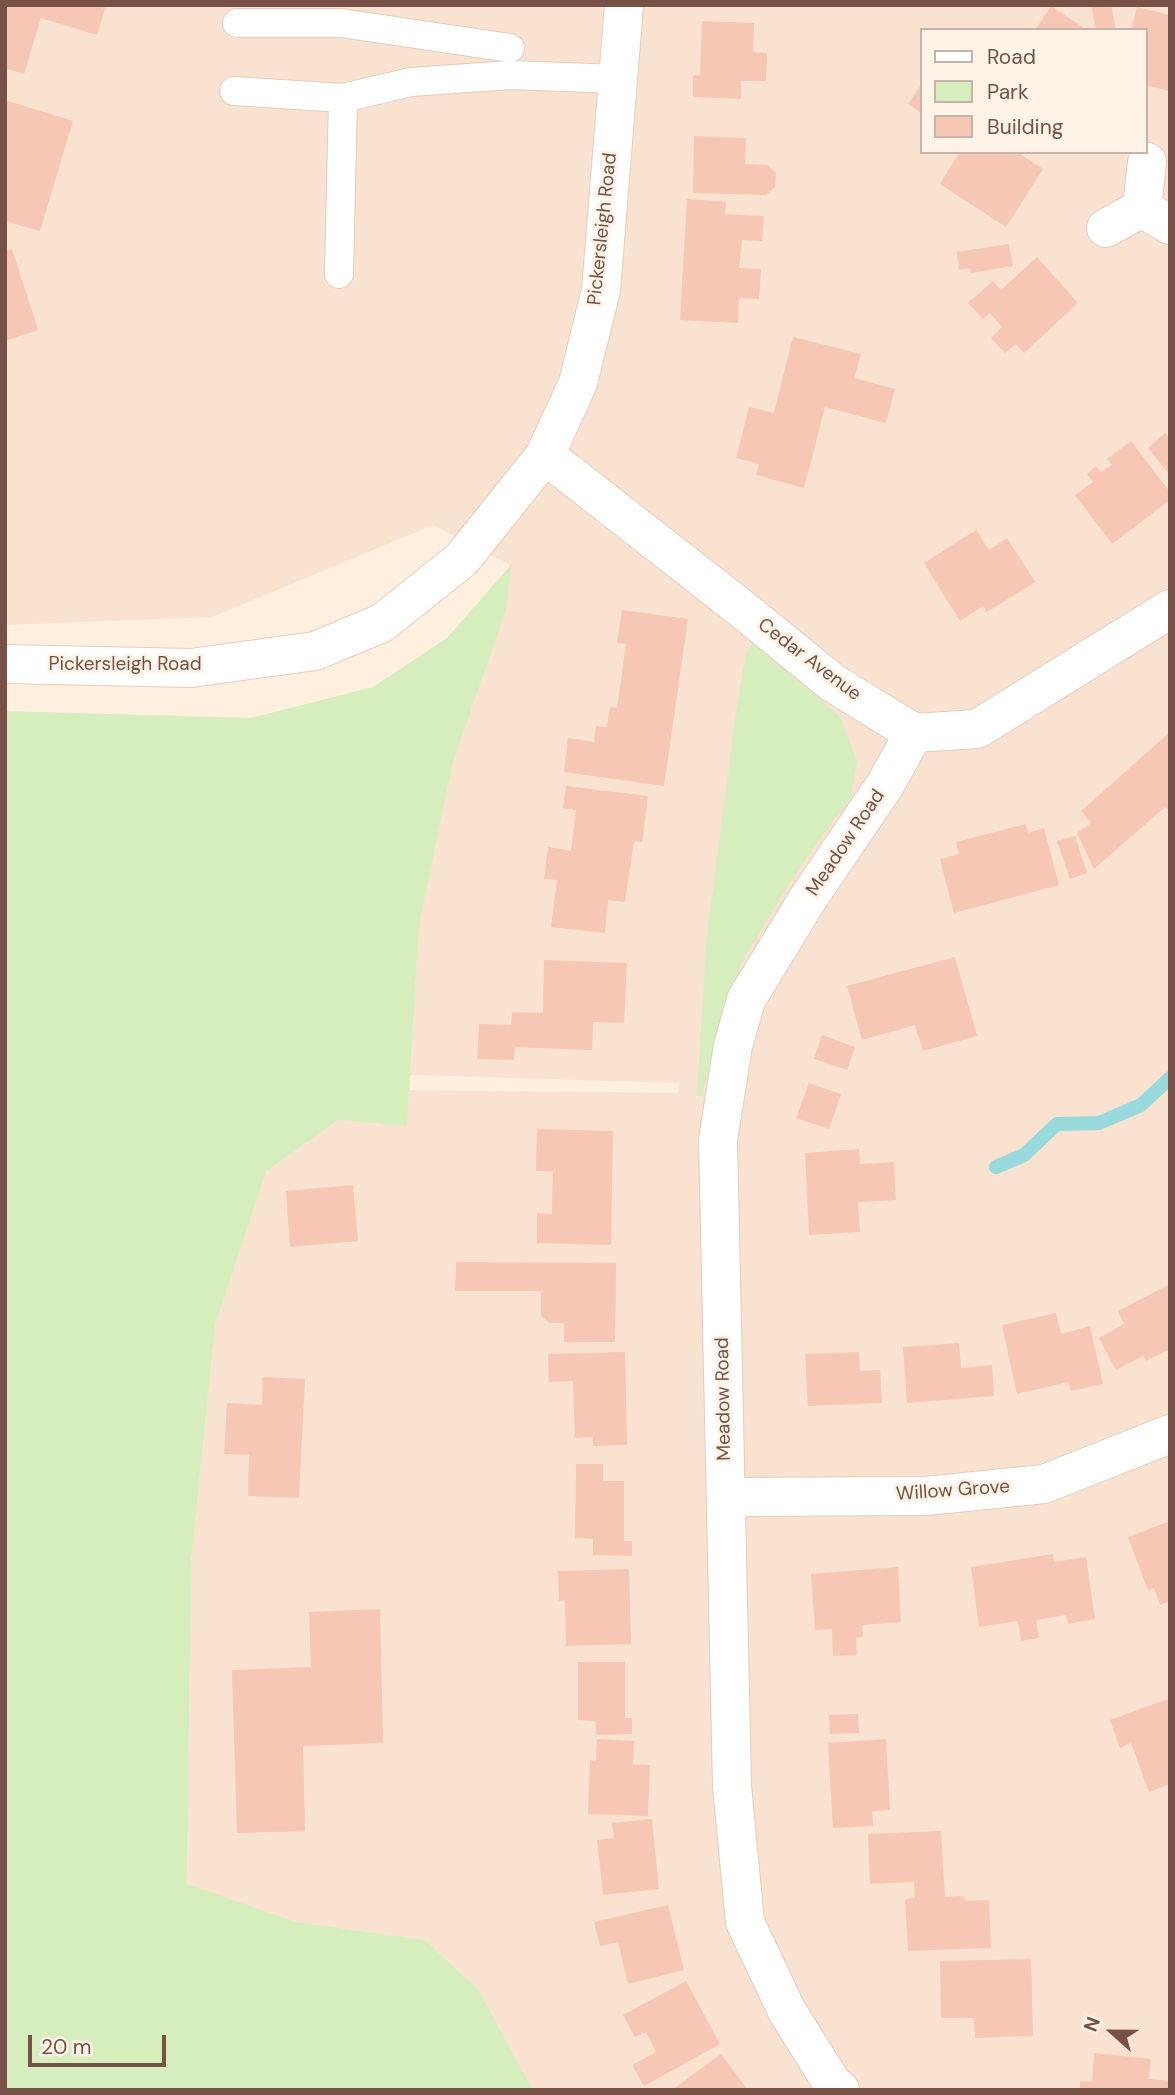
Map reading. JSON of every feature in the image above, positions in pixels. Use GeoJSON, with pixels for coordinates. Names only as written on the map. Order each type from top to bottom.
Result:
{"type":"FeatureCollection","features":[{"type":"Feature","properties":{"kind":"street","name":"Pickersleigh Road"},"geometry":{"type":"LineString","coordinates":[[5,664],[191,668],[315,650],[382,623],[462,559],[545,455],[578,383],[601,290],[624,5]]}},
{"type":"Feature","properties":{"kind":"street"},"geometry":{"type":"LineString","coordinates":[[1106,228],[1156,217],[1147,162]]}},
{"type":"Feature","properties":{"kind":"street","name":"Cedar Avenue"},"geometry":{"type":"LineString","coordinates":[[545,455],[833,683],[914,733]]}},
{"type":"Feature","properties":{"kind":"street"},"geometry":{"type":"LineString","coordinates":[[914,733],[977,729],[1170,609]]}},
{"type":"Feature","properties":{"kind":"street","name":"Meadow Road"},"geometry":{"type":"LineString","coordinates":[[840,2090],[832,2083],[787,2011],[745,1922],[732,1786],[718,1140],[733,1046],[747,1000],[807,900],[885,785],[914,733]]}},
{"type":"Feature","properties":{"kind":"street","name":"Willow Grove"},"geometry":{"type":"LineString","coordinates":[[726,1497],[926,1496],[1044,1483],[1170,1434]]}},
{"type":"Feature","properties":{"kind":"lane"},"geometry":{"type":"LineString","coordinates":[[237,23],[342,14],[510,48]]}},
{"type":"Feature","properties":{"kind":"lane"},"geometry":{"type":"LineString","coordinates":[[234,91],[343,98],[424,81],[511,75],[617,79]]}},
{"type":"Feature","properties":{"kind":"lane"},"geometry":{"type":"LineString","coordinates":[[339,274],[343,98]]}},
{"type":"Feature","properties":{"kind":"shaded area"},"geometry":{"type":"Polygon","coordinates":[[[5,5],[1170,5],[1170,2090],[533,2090],[478,1989],[425,1940],[296,1922],[187,1885],[191,1562],[215,1326],[266,1172],[338,1120],[407,1126],[408,1090],[678,1093],[680,1083],[410,1075],[419,926],[453,762],[506,611],[510,565],[433,525],[212,617],[5,625],[5,5]]]}},
{"type":"Feature","properties":{"kind":"green space"},"geometry":{"type":"Polygon","coordinates":[[[511,565],[506,611],[453,762],[419,926],[407,1126],[338,1120],[266,1172],[215,1326],[191,1562],[187,1884],[296,1922],[425,1940],[478,1989],[533,2090],[5,2090],[5,711],[251,718],[373,687],[447,638],[511,565]]]}},
{"type":"Feature","properties":{"kind":"green space"},"geometry":{"type":"Polygon","coordinates":[[[755,640],[841,718],[857,761],[851,799],[833,820],[788,885],[741,964],[701,1096],[697,1096],[707,935],[737,705],[746,654],[755,640]]]}},
{"type":"Feature","properties":{"kind":"building"},"geometry":{"type":"Polygon","coordinates":[[[5,5],[106,5],[97,35],[41,18],[24,74],[5,68],[5,5]]]}},
{"type":"Feature","properties":{"kind":"building"},"geometry":{"type":"Polygon","coordinates":[[[1091,5],[1111,5],[1116,28],[1096,28],[1091,5]]]}},
{"type":"Feature","properties":{"kind":"building"},"geometry":{"type":"Polygon","coordinates":[[[1051,6],[1084,28],[1036,28],[1051,6]]]}},
{"type":"Feature","properties":{"kind":"building"},"geometry":{"type":"Polygon","coordinates":[[[1137,7],[1170,15],[1170,91],[1147,85],[1147,28],[1132,28],[1137,7]]]}},
{"type":"Feature","properties":{"kind":"building"},"geometry":{"type":"Polygon","coordinates":[[[702,21],[754,23],[753,52],[767,53],[766,81],[741,81],[741,99],[693,97],[693,75],[700,75],[702,21]]]}},
{"type":"Feature","properties":{"kind":"building"},"geometry":{"type":"Polygon","coordinates":[[[920,86],[920,112],[908,104],[920,86]]]}},
{"type":"Feature","properties":{"kind":"building"},"geometry":{"type":"Polygon","coordinates":[[[5,100],[73,121],[40,231],[5,221],[5,100]]]}},
{"type":"Feature","properties":{"kind":"building"},"geometry":{"type":"Polygon","coordinates":[[[694,136],[746,138],[745,164],[767,165],[776,173],[775,187],[766,195],[693,193],[694,136]]]}},
{"type":"Feature","properties":{"kind":"building"},"geometry":{"type":"Polygon","coordinates":[[[959,154],[1020,154],[1043,169],[1006,227],[940,184],[959,154]]]}},
{"type":"Feature","properties":{"kind":"building"},"geometry":{"type":"Polygon","coordinates":[[[687,199],[726,202],[725,214],[764,216],[762,241],[742,240],[739,268],[761,269],[759,299],[739,298],[738,323],[680,320],[687,199]]]}},
{"type":"Feature","properties":{"kind":"building"},"geometry":{"type":"Polygon","coordinates":[[[1009,244],[1013,266],[971,273],[970,268],[959,270],[957,252],[1009,244]]]}},
{"type":"Feature","properties":{"kind":"building"},"geometry":{"type":"Polygon","coordinates":[[[12,249],[38,330],[5,341],[5,251],[12,249]]]}},
{"type":"Feature","properties":{"kind":"building"},"geometry":{"type":"Polygon","coordinates":[[[1037,257],[1078,303],[1024,353],[1016,344],[1005,353],[991,338],[1002,327],[990,313],[983,319],[968,303],[993,281],[1001,290],[1037,257]]]}},
{"type":"Feature","properties":{"kind":"building"},"geometry":{"type":"Polygon","coordinates":[[[793,337],[861,354],[854,378],[895,389],[886,423],[825,407],[804,488],[756,475],[759,464],[736,458],[749,407],[774,413],[793,337]]]}},
{"type":"Feature","properties":{"kind":"building"},"geometry":{"type":"Polygon","coordinates":[[[1165,433],[1170,438],[1170,475],[1148,448],[1165,433]]]}},
{"type":"Feature","properties":{"kind":"building"},"geometry":{"type":"Polygon","coordinates":[[[1131,441],[1170,492],[1170,500],[1112,544],[1075,495],[1093,482],[1087,474],[1096,466],[1101,472],[1112,465],[1107,459],[1131,441]]]}},
{"type":"Feature","properties":{"kind":"building"},"geometry":{"type":"Polygon","coordinates":[[[976,530],[989,550],[1007,538],[1035,582],[987,612],[983,606],[960,621],[924,563],[976,530]]]}},
{"type":"Feature","properties":{"kind":"building"},"geometry":{"type":"Polygon","coordinates":[[[622,610],[688,619],[664,786],[564,772],[568,738],[594,742],[596,726],[607,727],[610,707],[617,708],[626,644],[617,643],[622,610]]]}},
{"type":"Feature","properties":{"kind":"building"},"geometry":{"type":"Polygon","coordinates":[[[1170,732],[1170,812],[1165,807],[1094,869],[1077,833],[1091,823],[1081,811],[1170,732]]]}},
{"type":"Feature","properties":{"kind":"building"},"geometry":{"type":"Polygon","coordinates":[[[566,786],[648,796],[642,842],[634,841],[625,902],[608,900],[605,933],[551,927],[557,880],[544,879],[548,847],[571,851],[576,810],[563,808],[566,786]]]}},
{"type":"Feature","properties":{"kind":"building"},"geometry":{"type":"Polygon","coordinates":[[[1026,824],[1028,833],[1044,828],[1059,885],[954,913],[940,859],[959,854],[956,842],[1026,824]]]}},
{"type":"Feature","properties":{"kind":"building"},"geometry":{"type":"Polygon","coordinates":[[[1075,836],[1087,873],[1070,879],[1057,841],[1075,836]]]}},
{"type":"Feature","properties":{"kind":"building"},"geometry":{"type":"Polygon","coordinates":[[[955,957],[977,1036],[923,1051],[915,1025],[862,1040],[847,986],[955,957]]]}},
{"type":"Feature","properties":{"kind":"building"},"geometry":{"type":"Polygon","coordinates":[[[544,960],[627,963],[624,1023],[593,1022],[592,1050],[515,1047],[514,1060],[477,1059],[479,1024],[511,1025],[512,1012],[543,1013],[544,960]]]}},
{"type":"Feature","properties":{"kind":"building"},"geometry":{"type":"Polygon","coordinates":[[[822,1035],[855,1047],[847,1070],[814,1059],[822,1035]]]}},
{"type":"Feature","properties":{"kind":"building"},"geometry":{"type":"Polygon","coordinates":[[[809,1083],[841,1094],[829,1129],[796,1118],[809,1083]]]}},
{"type":"Feature","properties":{"kind":"building"},"geometry":{"type":"Polygon","coordinates":[[[537,1129],[613,1131],[611,1245],[537,1243],[537,1213],[552,1214],[553,1171],[536,1171],[537,1129]]]}},
{"type":"Feature","properties":{"kind":"building"},"geometry":{"type":"Polygon","coordinates":[[[859,1149],[860,1164],[894,1162],[896,1200],[858,1202],[860,1232],[809,1235],[805,1153],[859,1149]]]}},
{"type":"Feature","properties":{"kind":"building"},"geometry":{"type":"Polygon","coordinates":[[[353,1185],[358,1241],[290,1247],[286,1191],[353,1185]]]}},
{"type":"Feature","properties":{"kind":"building"},"geometry":{"type":"Polygon","coordinates":[[[456,1262],[616,1263],[615,1342],[564,1342],[564,1323],[550,1323],[541,1316],[541,1291],[455,1291],[456,1262]]]}},
{"type":"Feature","properties":{"kind":"building"},"geometry":{"type":"Polygon","coordinates":[[[1170,1284],[1170,1349],[1146,1361],[1143,1356],[1116,1370],[1099,1338],[1124,1324],[1118,1311],[1170,1284]]]}},
{"type":"Feature","properties":{"kind":"building"},"geometry":{"type":"Polygon","coordinates":[[[1056,1313],[1061,1334],[1090,1326],[1103,1384],[1071,1391],[1068,1382],[1017,1394],[1002,1325],[1056,1313]]]}},
{"type":"Feature","properties":{"kind":"building"},"geometry":{"type":"Polygon","coordinates":[[[959,1343],[961,1368],[992,1365],[994,1396],[907,1403],[903,1347],[959,1343]]]}},
{"type":"Feature","properties":{"kind":"building"},"geometry":{"type":"Polygon","coordinates":[[[625,1352],[627,1445],[593,1446],[593,1437],[575,1438],[573,1381],[549,1382],[548,1354],[625,1352]]]}},
{"type":"Feature","properties":{"kind":"building"},"geometry":{"type":"Polygon","coordinates":[[[859,1352],[860,1371],[880,1370],[882,1403],[808,1406],[805,1354],[859,1352]]]}},
{"type":"Feature","properties":{"kind":"building"},"geometry":{"type":"Polygon","coordinates":[[[263,1377],[305,1379],[299,1498],[248,1496],[249,1455],[224,1454],[227,1403],[262,1405],[263,1377]]]}},
{"type":"Feature","properties":{"kind":"building"},"geometry":{"type":"Polygon","coordinates":[[[576,1464],[603,1464],[603,1481],[624,1481],[624,1541],[632,1541],[632,1556],[593,1555],[593,1539],[575,1538],[576,1464]]]}},
{"type":"Feature","properties":{"kind":"building"},"geometry":{"type":"Polygon","coordinates":[[[1170,1521],[1170,1601],[1160,1605],[1154,1588],[1148,1590],[1128,1537],[1170,1521]]]}},
{"type":"Feature","properties":{"kind":"building"},"geometry":{"type":"Polygon","coordinates":[[[1053,1554],[1054,1562],[1086,1557],[1095,1619],[1068,1624],[1066,1615],[1036,1620],[1039,1638],[1021,1641],[1018,1621],[979,1627],[971,1567],[1053,1554]]]}},
{"type":"Feature","properties":{"kind":"building"},"geometry":{"type":"Polygon","coordinates":[[[898,1567],[901,1622],[862,1625],[863,1637],[856,1638],[857,1655],[833,1656],[832,1629],[815,1630],[811,1574],[898,1567]]]}},
{"type":"Feature","properties":{"kind":"building"},"geometry":{"type":"Polygon","coordinates":[[[629,1569],[631,1644],[566,1646],[565,1600],[559,1601],[558,1571],[629,1569]]]}},
{"type":"Feature","properties":{"kind":"building"},"geometry":{"type":"Polygon","coordinates":[[[380,1609],[383,1743],[303,1746],[305,1831],[237,1833],[232,1670],[311,1667],[309,1612],[380,1609]]]}},
{"type":"Feature","properties":{"kind":"building"},"geometry":{"type":"Polygon","coordinates":[[[578,1662],[625,1662],[625,1718],[632,1718],[632,1734],[596,1735],[596,1721],[578,1720],[578,1662]]]}},
{"type":"Feature","properties":{"kind":"building"},"geometry":{"type":"Polygon","coordinates":[[[1170,1698],[1170,1784],[1149,1792],[1131,1743],[1120,1748],[1110,1720],[1170,1698]]]}},
{"type":"Feature","properties":{"kind":"building"},"geometry":{"type":"Polygon","coordinates":[[[858,1714],[859,1733],[830,1734],[829,1715],[858,1714]]]}},
{"type":"Feature","properties":{"kind":"building"},"geometry":{"type":"Polygon","coordinates":[[[597,1739],[634,1741],[633,1764],[650,1765],[648,1816],[588,1814],[590,1760],[596,1761],[597,1739]]]}},
{"type":"Feature","properties":{"kind":"building"},"geometry":{"type":"Polygon","coordinates":[[[886,1739],[890,1810],[872,1811],[873,1826],[833,1828],[828,1743],[886,1739]]]}},
{"type":"Feature","properties":{"kind":"building"},"geometry":{"type":"Polygon","coordinates":[[[652,1819],[659,1889],[603,1895],[597,1840],[614,1838],[612,1823],[652,1819]]]}},
{"type":"Feature","properties":{"kind":"building"},"geometry":{"type":"Polygon","coordinates":[[[941,1831],[945,1897],[964,1896],[965,1901],[989,1900],[991,1948],[908,1951],[905,1899],[915,1898],[914,1882],[870,1884],[868,1834],[941,1831]]]}},
{"type":"Feature","properties":{"kind":"building"},"geometry":{"type":"Polygon","coordinates":[[[668,1905],[684,1970],[628,1984],[618,1942],[600,1946],[594,1922],[668,1905]]]}},
{"type":"Feature","properties":{"kind":"building"},"geometry":{"type":"Polygon","coordinates":[[[1031,1959],[1033,2036],[975,2038],[974,2018],[941,2018],[940,1961],[1031,1959]]]}},
{"type":"Feature","properties":{"kind":"building"},"geometry":{"type":"Polygon","coordinates":[[[686,1981],[720,2044],[644,2086],[632,2065],[656,2052],[646,2032],[635,2037],[623,2015],[686,1981]]]}},
{"type":"Feature","properties":{"kind":"building"},"geometry":{"type":"Polygon","coordinates":[[[1094,2053],[1151,2059],[1149,2079],[1170,2081],[1170,2090],[1080,2090],[1080,2081],[1092,2082],[1094,2053]]]}},
{"type":"Feature","properties":{"kind":"building"},"geometry":{"type":"Polygon","coordinates":[[[721,2054],[748,2090],[672,2090],[721,2054]]]}},
{"type":"Feature","properties":{"kind":"waterway"},"geometry":{"type":"LineString","coordinates":[[996,1167],[1024,1155],[1057,1124],[1099,1123],[1141,1105],[1170,1078]]}}]}
